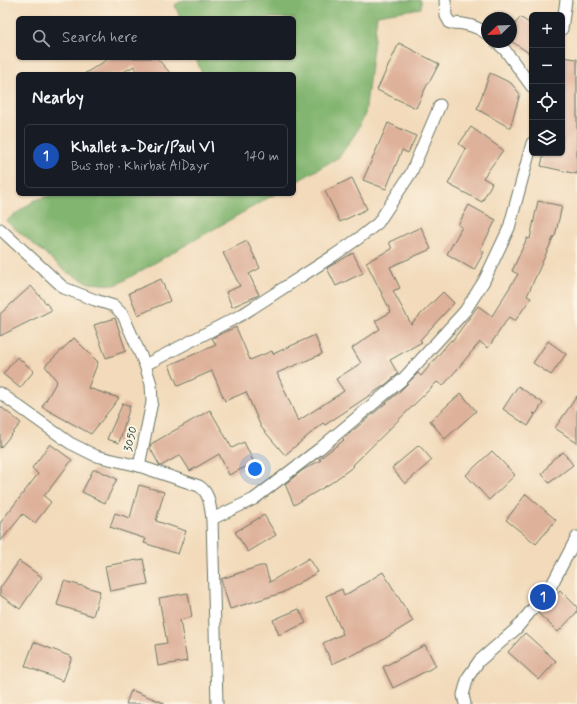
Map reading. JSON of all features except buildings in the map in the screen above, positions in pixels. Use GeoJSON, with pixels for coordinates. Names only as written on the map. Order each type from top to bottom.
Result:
{"type":"FeatureCollection","features":[{"type":"Feature","properties":{"kind":"street"},"geometry":{"type":"LineString","coordinates":[[445,0],[446,16],[450,23],[462,23],[481,29]]}},
{"type":"Feature","properties":{"kind":"street"},"geometry":{"type":"LineString","coordinates":[[564,12],[566,0]]}},
{"type":"Feature","properties":{"kind":"street"},"geometry":{"type":"LineString","coordinates":[[503,48],[530,84]]}},
{"type":"Feature","properties":{"kind":"street"},"geometry":{"type":"LineString","coordinates":[[145,365],[243,314],[333,256],[378,223],[411,173],[440,105]]}},
{"type":"Feature","properties":{"kind":"street"},"geometry":{"type":"LineString","coordinates":[[212,518],[254,499],[319,449],[403,379],[465,311],[484,281],[509,228],[529,154]]}},
{"type":"Feature","properties":{"kind":"street","name":"3050"},"geometry":{"type":"LineString","coordinates":[[0,230],[64,288],[114,306],[123,315],[145,365],[151,384],[152,402],[139,466],[199,486],[204,489],[208,496],[212,518],[217,704]]}},
{"type":"Feature","properties":{"kind":"street"},"geometry":{"type":"LineString","coordinates":[[0,392],[70,443],[96,456],[139,466]]}},
{"type":"Feature","properties":{"kind":"street"},"geometry":{"type":"LineString","coordinates":[[465,704],[463,695],[468,677],[479,661],[516,629],[550,588],[577,537]]}},
{"type":"Feature","properties":{"kind":"green space"},"geometry":{"type":"Polygon","coordinates":[[[183,0],[421,0],[421,8],[377,15],[365,114],[355,134],[339,157],[296,182],[296,72],[201,72],[197,60],[296,60],[296,16],[179,16],[175,5],[183,0]]]}},
{"type":"Feature","properties":{"kind":"green space"},"geometry":{"type":"Polygon","coordinates":[[[49,196],[272,196],[116,285],[89,283],[68,273],[6,221],[35,200],[49,196]]]}},
{"type":"Feature","properties":{"kind":"place","name":"Khallet a-Deir/Paul VI"},"geometry":{"type":"Point","coordinates":[543,597]}}]}
